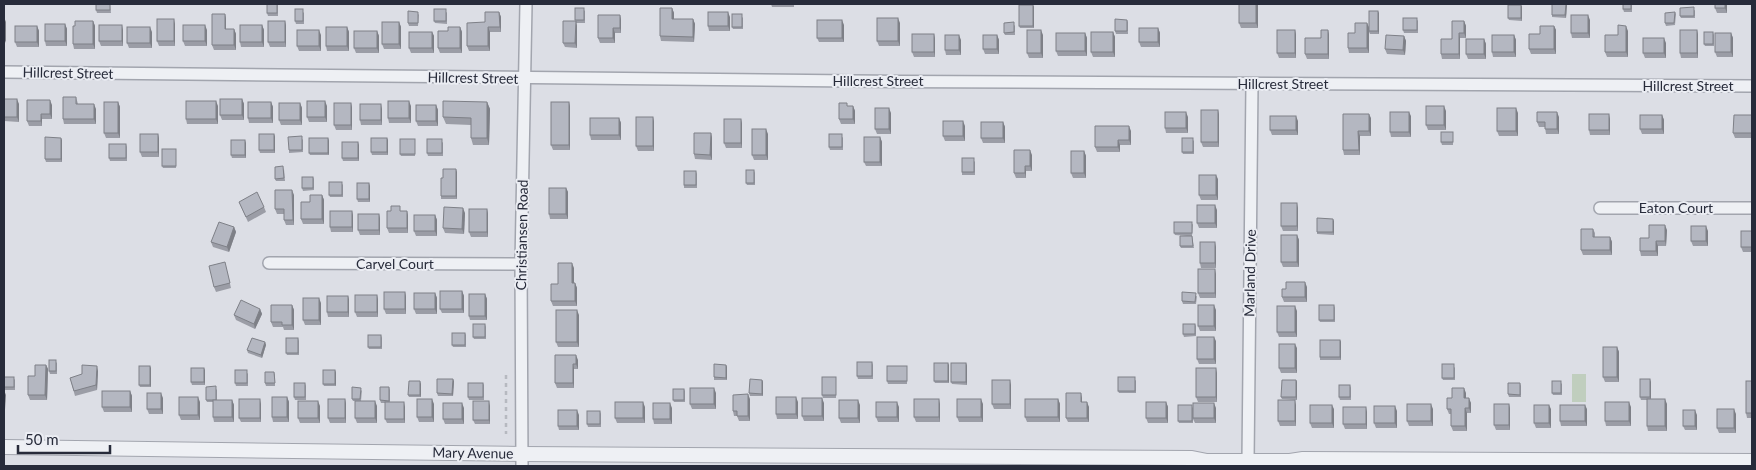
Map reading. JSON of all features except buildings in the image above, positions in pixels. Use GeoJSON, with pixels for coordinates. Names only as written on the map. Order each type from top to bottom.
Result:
{"type":"FeatureCollection","features":[{"type":"Feature","properties":{"kind":"street","name":"Christiansen Road"},"geometry":{"type":"LineString","coordinates":[[522,460],[521,264],[526,4]]}},
{"type":"Feature","properties":{"kind":"street","name":"Hillcrest Street"},"geometry":{"type":"LineString","coordinates":[[4,72],[525,79],[1752,86]]}},
{"type":"Feature","properties":{"kind":"street","name":"Marland Drive"},"geometry":{"type":"LineString","coordinates":[[1248,461],[1252,84]]}},
{"type":"Feature","properties":{"kind":"street","name":"Eaton Court"},"geometry":{"type":"LineString","coordinates":[[1600,208],[1752,208]]}},
{"type":"Feature","properties":{"kind":"street","name":"Carvel Court"},"geometry":{"type":"LineString","coordinates":[[269,263],[521,264]]}},
{"type":"Feature","properties":{"kind":"street","name":"Mary Avenue"},"geometry":{"type":"LineString","coordinates":[[4,447],[522,460],[1192,458],[1207,461],[1290,461],[1302,459],[1752,460]]}},
{"type":"Feature","properties":{"kind":"path"},"geometry":{"type":"LineString","coordinates":[[506,375],[506,434]]}},
{"type":"Feature","properties":{"kind":"green space"},"geometry":{"type":"Polygon","coordinates":[[[1572,374],[1586,374],[1586,402],[1572,402],[1572,374]]]}}]}
